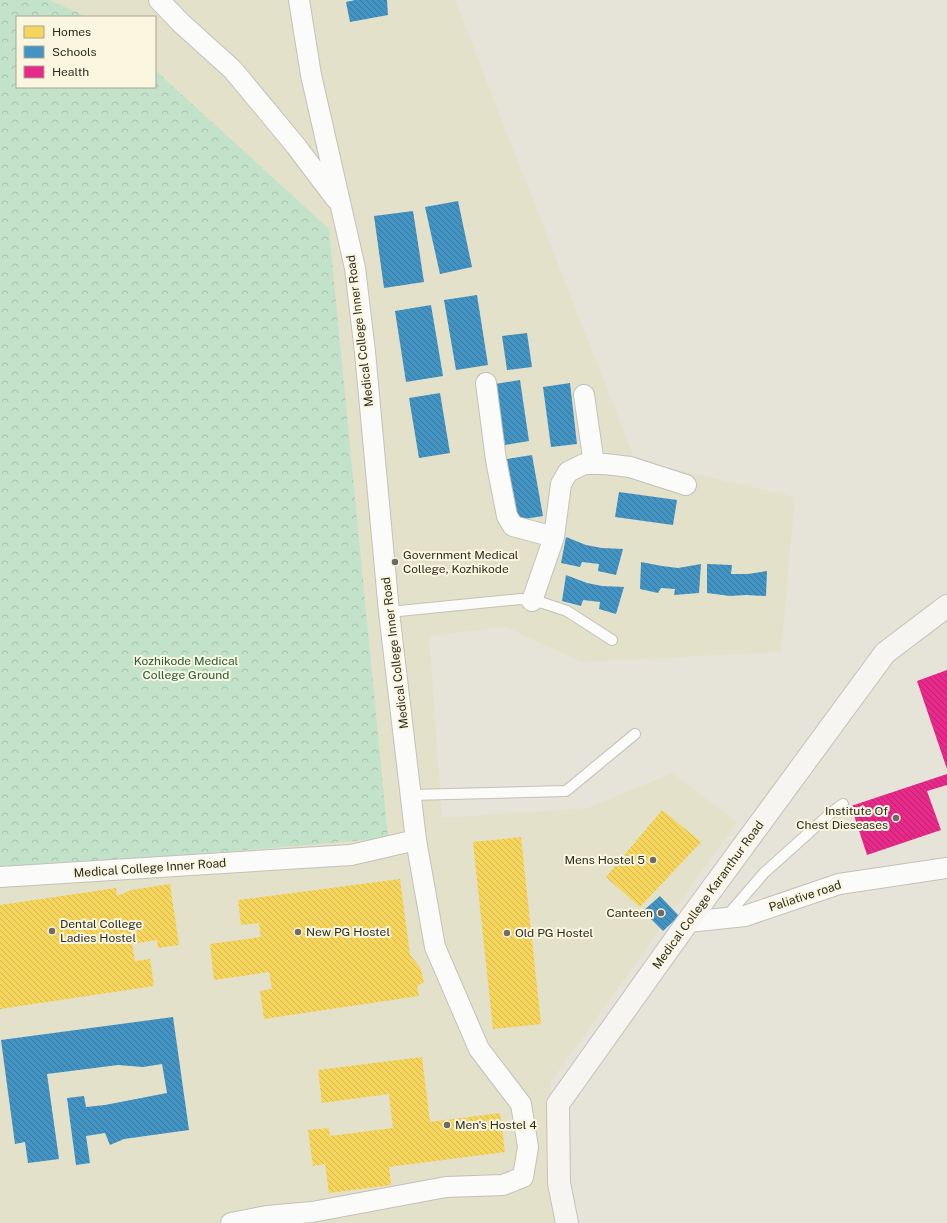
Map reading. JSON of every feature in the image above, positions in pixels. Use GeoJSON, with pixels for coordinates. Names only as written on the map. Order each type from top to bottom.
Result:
{"type":"FeatureCollection","features":[{"type":"Feature","properties":{"kind":"main road","name":"Medical College Karanthur Road"},"geometry":{"type":"LineString","coordinates":[[567,1223],[560,1183],[558,1104],[688,922],[885,653],[947,606]]}},
{"type":"Feature","properties":{"kind":"street","name":"Medical College Inner Road"},"geometry":{"type":"LineString","coordinates":[[0,877],[351,855],[416,840],[412,795],[389,612],[364,352],[354,268],[341,205],[296,146],[233,70],[159,0]]}},
{"type":"Feature","properties":{"kind":"street"},"geometry":{"type":"LineString","coordinates":[[299,0],[311,75],[341,205]]}},
{"type":"Feature","properties":{"kind":"street"},"geometry":{"type":"LineString","coordinates":[[486,383],[496,460],[507,516],[514,526],[554,537]]}},
{"type":"Feature","properties":{"kind":"street"},"geometry":{"type":"LineString","coordinates":[[584,395],[594,464]]}},
{"type":"Feature","properties":{"kind":"street"},"geometry":{"type":"LineString","coordinates":[[532,601],[554,537],[561,484],[568,472],[584,464],[605,464],[630,467],[686,485]]}},
{"type":"Feature","properties":{"kind":"street"},"geometry":{"type":"LineString","coordinates":[[231,1223],[267,1216],[312,1212],[446,1187],[503,1184],[523,1177],[528,1147],[521,1104],[479,1049],[435,947],[416,840]]}},
{"type":"Feature","properties":{"kind":"street","name":"Paliative road"},"geometry":{"type":"LineString","coordinates":[[688,922],[745,916],[839,884],[947,868]]}},
{"type":"Feature","properties":{"kind":"lane"},"geometry":{"type":"LineString","coordinates":[[389,612],[521,599],[544,603],[567,611],[612,640]]}},
{"type":"Feature","properties":{"kind":"lane"},"geometry":{"type":"LineString","coordinates":[[412,795],[566,791],[635,734]]}},
{"type":"Feature","properties":{"kind":"lane"},"geometry":{"type":"LineString","coordinates":[[724,918],[764,873],[832,812],[843,804]]}},
{"type":"Feature","properties":{"kind":"shaded area","name":"Government Medical College, Kozhikode"},"geometry":{"type":"Polygon","coordinates":[[[0,0],[455,0],[635,460],[795,497],[781,652],[581,662],[506,627],[429,636],[442,818],[588,808],[672,773],[737,822],[550,1083],[565,1223],[0,1223],[0,0]]]}},
{"type":"Feature","properties":{"kind":"green space","name":"Kozhikode Medical College Ground"},"geometry":{"type":"Polygon","coordinates":[[[0,0],[49,0],[86,16],[16,16],[16,88],[156,88],[156,71],[329,229],[388,838],[0,871],[0,0]]]}},
{"type":"Feature","properties":{"kind":"building: Homes","name":"Mens Hostel 5"},"geometry":{"type":"Polygon","coordinates":[[[662,810],[701,842],[640,907],[606,877],[662,810]]]}},
{"type":"Feature","properties":{"kind":"building: Homes","name":"Old PG Hostel"},"geometry":{"type":"Polygon","coordinates":[[[521,837],[541,1024],[493,1029],[473,842],[521,837]]]}},
{"type":"Feature","properties":{"kind":"building: Homes"},"geometry":{"type":"Polygon","coordinates":[[[400,879],[410,955],[420,967],[424,982],[417,986],[419,996],[264,1019],[260,991],[272,989],[269,972],[214,980],[210,944],[261,937],[259,923],[241,925],[238,900],[400,879]]]}},
{"type":"Feature","properties":{"kind":"building: Homes"},"geometry":{"type":"Polygon","coordinates":[[[170,884],[179,945],[158,948],[157,940],[132,944],[135,961],[150,959],[154,986],[0,1009],[0,905],[116,888],[117,896],[131,890],[170,884]]]}},
{"type":"Feature","properties":{"kind":"building: Homes","name":"Men's Hostel 4"},"geometry":{"type":"Polygon","coordinates":[[[422,1057],[430,1122],[500,1113],[505,1152],[389,1167],[391,1185],[329,1193],[325,1164],[313,1166],[308,1130],[329,1128],[330,1136],[393,1128],[389,1094],[322,1103],[318,1070],[422,1057]]]}},
{"type":"Feature","properties":{"kind":"building: Schools"},"geometry":{"type":"Polygon","coordinates":[[[355,0],[387,0],[388,15],[350,22],[346,2],[355,0]]]}},
{"type":"Feature","properties":{"kind":"building: Schools"},"geometry":{"type":"Polygon","coordinates":[[[458,201],[472,267],[440,274],[425,207],[458,201]]]}},
{"type":"Feature","properties":{"kind":"building: Schools"},"geometry":{"type":"Polygon","coordinates":[[[413,211],[424,282],[384,288],[374,216],[413,211]]]}},
{"type":"Feature","properties":{"kind":"building: Schools"},"geometry":{"type":"Polygon","coordinates":[[[477,295],[488,365],[456,370],[444,300],[477,295]]]}},
{"type":"Feature","properties":{"kind":"building: Schools"},"geometry":{"type":"Polygon","coordinates":[[[431,305],[443,376],[406,382],[395,311],[431,305]]]}},
{"type":"Feature","properties":{"kind":"building: Schools"},"geometry":{"type":"Polygon","coordinates":[[[527,333],[532,367],[507,370],[502,336],[527,333]]]}},
{"type":"Feature","properties":{"kind":"building: Schools"},"geometry":{"type":"Polygon","coordinates":[[[520,380],[529,441],[505,445],[495,384],[520,380]]]}},
{"type":"Feature","properties":{"kind":"building: Schools"},"geometry":{"type":"Polygon","coordinates":[[[570,383],[577,444],[551,447],[543,387],[570,383]]]}},
{"type":"Feature","properties":{"kind":"building: Schools"},"geometry":{"type":"Polygon","coordinates":[[[440,393],[450,453],[419,458],[409,398],[440,393]]]}},
{"type":"Feature","properties":{"kind":"building: Schools"},"geometry":{"type":"Polygon","coordinates":[[[532,455],[543,516],[518,520],[507,459],[532,455]]]}},
{"type":"Feature","properties":{"kind":"building: Schools"},"geometry":{"type":"Polygon","coordinates":[[[619,492],[677,500],[673,525],[615,517],[619,492]]]}},
{"type":"Feature","properties":{"kind":"building: Schools"},"geometry":{"type":"Polygon","coordinates":[[[566,537],[586,545],[602,548],[623,549],[616,575],[598,571],[599,564],[582,562],[580,567],[561,563],[566,537]]]}},
{"type":"Feature","properties":{"kind":"building: Schools"},"geometry":{"type":"Polygon","coordinates":[[[641,562],[678,568],[701,564],[699,593],[674,595],[675,589],[661,588],[658,593],[640,589],[641,562]]]}},
{"type":"Feature","properties":{"kind":"building: Schools"},"geometry":{"type":"Polygon","coordinates":[[[707,564],[732,565],[731,574],[748,574],[767,571],[766,596],[730,596],[707,593],[707,564]]]}},
{"type":"Feature","properties":{"kind":"building: Schools"},"geometry":{"type":"Polygon","coordinates":[[[566,575],[587,583],[602,586],[624,587],[616,614],[599,609],[600,602],[583,600],[581,606],[562,601],[566,575]]]}},
{"type":"Feature","properties":{"kind":"building: Schools","name":"Canteen"},"geometry":{"type":"Polygon","coordinates":[[[660,896],[679,916],[663,931],[643,911],[660,896]]]}},
{"type":"Feature","properties":{"kind":"building: Schools"},"geometry":{"type":"Polygon","coordinates":[[[173,1017],[189,1130],[124,1139],[110,1145],[105,1133],[86,1136],[90,1163],[76,1165],[67,1098],[84,1096],[86,1107],[105,1105],[167,1093],[162,1064],[143,1067],[118,1065],[47,1074],[59,1159],[28,1163],[25,1142],[15,1144],[1,1040],[173,1017]]]}},
{"type":"Feature","properties":{"kind":"building: Health"},"geometry":{"type":"Polygon","coordinates":[[[947,670],[947,769],[917,681],[947,670]]]}},
{"type":"Feature","properties":{"kind":"building: Health","name":"Institute Of Chest Dieseases"},"geometry":{"type":"Polygon","coordinates":[[[947,774],[947,785],[927,791],[941,830],[867,855],[851,806],[947,774]]]}},
{"type":"Feature","properties":{"kind":"place","name":"Government Medical College, Kozhikode"},"geometry":{"type":"Point","coordinates":[395,562]}},
{"type":"Feature","properties":{"kind":"place","name":"Institute Of Chest Dieseases"},"geometry":{"type":"Point","coordinates":[896,818]}},
{"type":"Feature","properties":{"kind":"place","name":"Mens Hostel 5"},"geometry":{"type":"Point","coordinates":[653,860]}},
{"type":"Feature","properties":{"kind":"place","name":"Canteen"},"geometry":{"type":"Point","coordinates":[661,913]}},
{"type":"Feature","properties":{"kind":"place","name":"Dental College Ladies Hostel"},"geometry":{"type":"Point","coordinates":[52,931]}},
{"type":"Feature","properties":{"kind":"place","name":"New PG Hostel"},"geometry":{"type":"Point","coordinates":[298,932]}},
{"type":"Feature","properties":{"kind":"place","name":"Old PG Hostel"},"geometry":{"type":"Point","coordinates":[507,933]}},
{"type":"Feature","properties":{"kind":"place","name":"Men's Hostel 4"},"geometry":{"type":"Point","coordinates":[447,1125]}}]}
